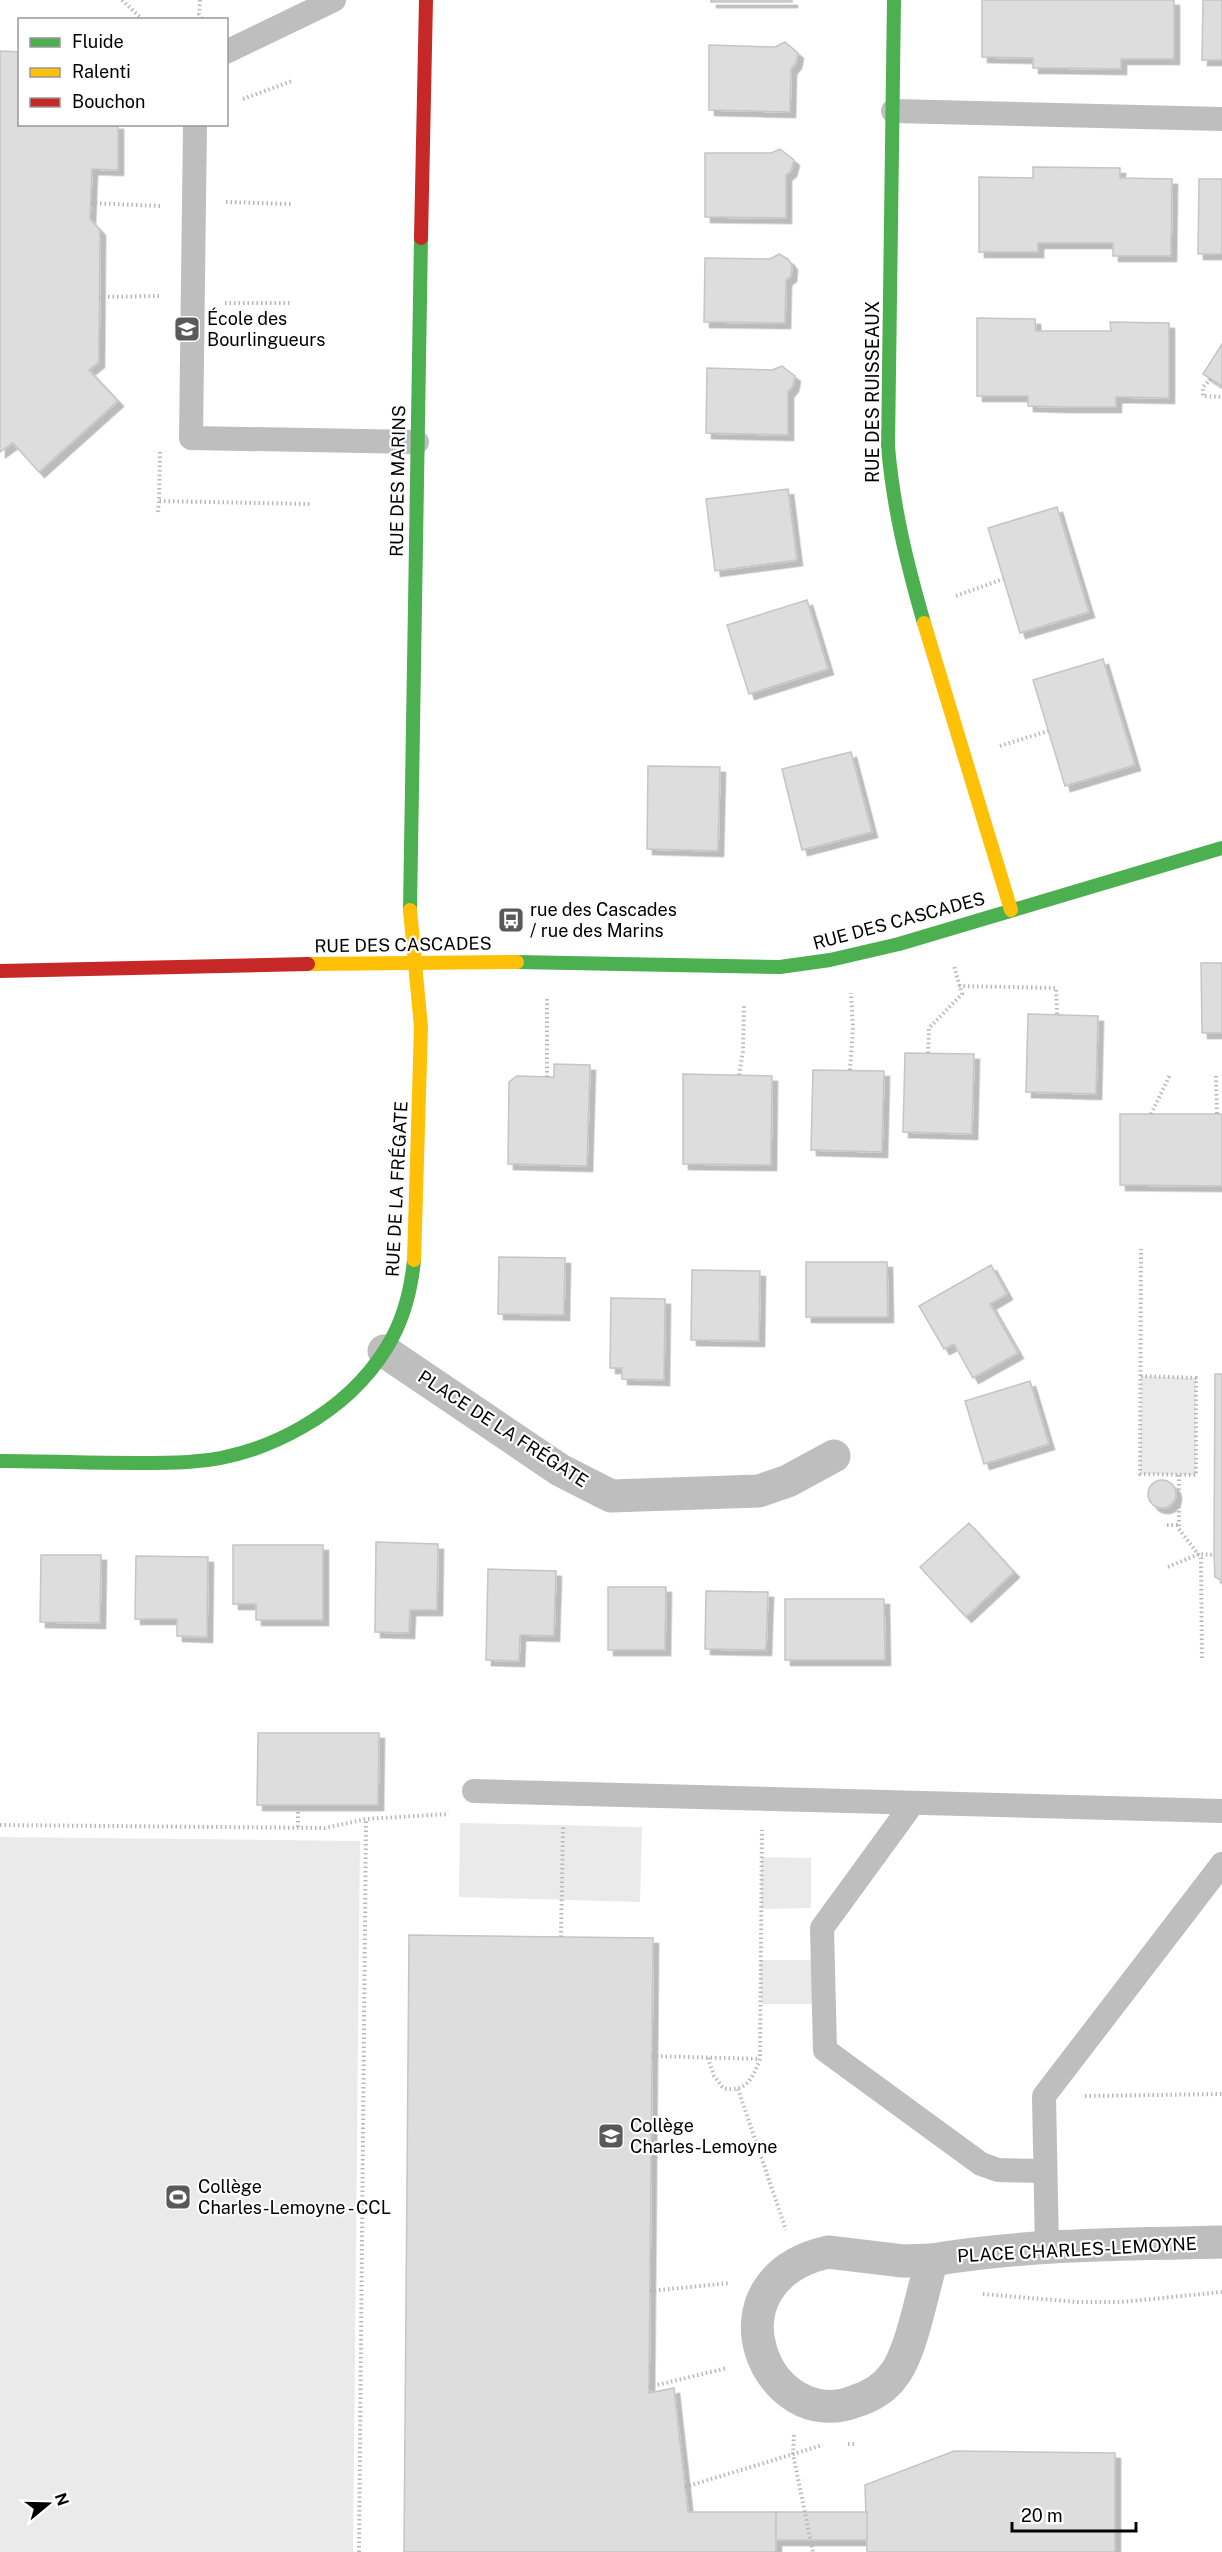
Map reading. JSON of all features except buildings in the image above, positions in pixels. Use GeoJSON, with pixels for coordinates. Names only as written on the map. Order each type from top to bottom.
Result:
{"type":"FeatureCollection","features":[{"type":"Feature","properties":{"kind":"street","name":"RUE DES MARINS"},"geometry":{"type":"LineString","coordinates":[[415,962],[409,894],[426,0]]}},
{"type":"Feature","properties":{"kind":"street","name":"RUE DES RUISSEAUX"},"geometry":{"type":"LineString","coordinates":[[894,0],[888,446],[897,526],[1011,910]]}},
{"type":"Feature","properties":{"kind":"street","name":"RUE DES CASCADES"},"geometry":{"type":"LineString","coordinates":[[0,971],[415,962],[780,967],[861,953],[1222,848]]}},
{"type":"Feature","properties":{"kind":"street","name":"RUE DE LA FRÉGATE"},"geometry":{"type":"LineString","coordinates":[[0,1461],[189,1462],[235,1455],[278,1439],[320,1416],[359,1384],[384,1351],[401,1319],[415,1262],[421,1027],[415,962]]}},
{"type":"Feature","properties":{"kind":"street","name":"PLACE DE LA FRÉGATE"},"geometry":{"type":"LineString","coordinates":[[384,1351],[560,1470],[611,1496],[759,1491],[788,1481],[834,1456]]}},
{"type":"Feature","properties":{"kind":"street","name":"PLACE CHARLES-LEMOYNE"},"geometry":{"type":"LineString","coordinates":[[927,2275],[903,2261],[828,2252],[804,2257],[784,2269],[768,2286],[759,2308],[756,2331],[761,2358],[776,2380],[797,2397],[822,2405],[849,2404],[874,2395],[893,2377],[906,2353],[927,2275],[962,2255],[1222,2242]]}},
{"type":"Feature","properties":{"kind":"lane"},"geometry":{"type":"LineString","coordinates":[[228,51],[334,0]]}},
{"type":"Feature","properties":{"kind":"lane"},"geometry":{"type":"LineString","coordinates":[[893,111],[1222,119]]}},
{"type":"Feature","properties":{"kind":"lane"},"geometry":{"type":"LineString","coordinates":[[195,126],[191,438],[417,442]]}},
{"type":"Feature","properties":{"kind":"lane"},"geometry":{"type":"LineString","coordinates":[[474,1791],[1222,1811]]}},
{"type":"Feature","properties":{"kind":"lane"},"geometry":{"type":"LineString","coordinates":[[913,1803],[822,1928],[825,2050],[981,2164],[998,2170],[1044,2171]]}},
{"type":"Feature","properties":{"kind":"lane"},"geometry":{"type":"LineString","coordinates":[[1047,2249],[1044,2096],[1222,1864]]}},
{"type":"Feature","properties":{"kind":"path"},"geometry":{"type":"LineString","coordinates":[[122,0],[141,18]]}},
{"type":"Feature","properties":{"kind":"path"},"geometry":{"type":"LineString","coordinates":[[200,0],[202,18]]}},
{"type":"Feature","properties":{"kind":"path"},"geometry":{"type":"LineString","coordinates":[[243,99],[292,81]]}},
{"type":"Feature","properties":{"kind":"path"},"geometry":{"type":"LineString","coordinates":[[222,202],[291,204]]}},
{"type":"Feature","properties":{"kind":"path"},"geometry":{"type":"LineString","coordinates":[[91,203],[164,206]]}},
{"type":"Feature","properties":{"kind":"path"},"geometry":{"type":"LineString","coordinates":[[99,297],[162,296]]}},
{"type":"Feature","properties":{"kind":"path"},"geometry":{"type":"LineString","coordinates":[[219,303],[290,303]]}},
{"type":"Feature","properties":{"kind":"path"},"geometry":{"type":"LineString","coordinates":[[1210,378],[1203,387],[1203,396],[1222,397]]}},
{"type":"Feature","properties":{"kind":"path"},"geometry":{"type":"LineString","coordinates":[[158,513],[159,501]]}},
{"type":"Feature","properties":{"kind":"path"},"geometry":{"type":"LineString","coordinates":[[920,609],[1003,579]]}},
{"type":"Feature","properties":{"kind":"path"},"geometry":{"type":"LineString","coordinates":[[964,756],[1048,731]]}},
{"type":"Feature","properties":{"kind":"path"},"geometry":{"type":"LineString","coordinates":[[928,1053],[929,1028],[962,994],[952,960]]}},
{"type":"Feature","properties":{"kind":"path"},"geometry":{"type":"LineString","coordinates":[[959,986],[1056,988],[1057,1014]]}},
{"type":"Feature","properties":{"kind":"path"},"geometry":{"type":"LineString","coordinates":[[850,987],[853,1028],[850,1070]]}},
{"type":"Feature","properties":{"kind":"path"},"geometry":{"type":"LineString","coordinates":[[547,1077],[548,997]]}},
{"type":"Feature","properties":{"kind":"path"},"geometry":{"type":"LineString","coordinates":[[739,1075],[743,1051],[744,999]]}},
{"type":"Feature","properties":{"kind":"path"},"geometry":{"type":"LineString","coordinates":[[1151,1114],[1170,1075]]}},
{"type":"Feature","properties":{"kind":"path"},"geometry":{"type":"LineString","coordinates":[[1216,1076],[1217,1114]]}},
{"type":"Feature","properties":{"kind":"path"},"geometry":{"type":"LineString","coordinates":[[1141,1376],[1196,1378],[1196,1475],[1140,1474],[1142,1249]]}},
{"type":"Feature","properties":{"kind":"path"},"geometry":{"type":"LineString","coordinates":[[1179,1475],[1179,1529],[1199,1554],[1202,1567],[1202,1660]]}},
{"type":"Feature","properties":{"kind":"path"},"geometry":{"type":"LineString","coordinates":[[1167,1525],[1179,1525]]}},
{"type":"Feature","properties":{"kind":"path"},"geometry":{"type":"LineString","coordinates":[[1168,1567],[1199,1554],[1214,1555]]}},
{"type":"Feature","properties":{"kind":"path"},"geometry":{"type":"LineString","coordinates":[[298,1805],[298,1827]]}},
{"type":"Feature","properties":{"kind":"path"},"geometry":{"type":"LineString","coordinates":[[0,1825],[325,1828],[366,1819],[459,1814]]}},
{"type":"Feature","properties":{"kind":"path"},"geometry":{"type":"LineString","coordinates":[[359,2552],[366,1819]]}},
{"type":"Feature","properties":{"kind":"path"},"geometry":{"type":"LineString","coordinates":[[561,1937],[563,1825]]}},
{"type":"Feature","properties":{"kind":"path"},"geometry":{"type":"LineString","coordinates":[[708,2058],[714,2076],[723,2088],[732,2090],[742,2088],[753,2078],[760,2058],[762,1827]]}},
{"type":"Feature","properties":{"kind":"path"},"geometry":{"type":"LineString","coordinates":[[652,2056],[760,2058]]}},
{"type":"Feature","properties":{"kind":"path"},"geometry":{"type":"LineString","coordinates":[[1076,2096],[1222,2094]]}},
{"type":"Feature","properties":{"kind":"path","name":"PLACE CHARLES-LEMOYNE"},"geometry":{"type":"LineString","coordinates":[[927,2275],[1078,2302],[1122,2302],[1222,2292]]}},
{"type":"Feature","properties":{"kind":"path"},"geometry":{"type":"LineString","coordinates":[[650,2291],[736,2283]]}},
{"type":"Feature","properties":{"kind":"path"},"geometry":{"type":"LineString","coordinates":[[649,2387],[732,2367]]}},
{"type":"Feature","properties":{"kind":"path"},"geometry":{"type":"LineString","coordinates":[[794,2434],[793,2454],[813,2552]]}},
{"type":"Feature","properties":{"kind":"path"},"geometry":{"type":"LineString","coordinates":[[685,2487],[830,2443]]}},
{"type":"Feature","properties":{"kind":"shaded area"},"geometry":{"type":"Polygon","coordinates":[[[1141,1376],[1196,1378],[1196,1475],[1140,1474],[1141,1376]]]}},
{"type":"Feature","properties":{"kind":"shaded area"},"geometry":{"type":"Polygon","coordinates":[[[460,1823],[642,1827],[640,1902],[459,1897],[460,1823]]]}},
{"type":"Feature","properties":{"kind":"shaded area","name":"Collège Charles-Lemoyne - CCL"},"geometry":{"type":"Polygon","coordinates":[[[0,1837],[360,1841],[353,2552],[0,2552],[0,1837]]]}},
{"type":"Feature","properties":{"kind":"shaded area"},"geometry":{"type":"Polygon","coordinates":[[[761,1857],[811,1858],[811,1908],[761,1909],[761,1857]]]}},
{"type":"Feature","properties":{"kind":"shaded area"},"geometry":{"type":"Polygon","coordinates":[[[760,1960],[813,1960],[813,2004],[761,2004],[760,1960]]]}},
{"type":"Feature","properties":{"kind":"traffic: fast"},"geometry":{"type":"LineString","coordinates":[[894,0],[888,446],[893,491],[924,623]]}},
{"type":"Feature","properties":{"kind":"traffic: fast"},"geometry":{"type":"LineString","coordinates":[[410,910],[421,238]]}},
{"type":"Feature","properties":{"kind":"traffic: fast"},"geometry":{"type":"LineString","coordinates":[[517,962],[780,967],[830,960],[899,944],[1222,848]]}},
{"type":"Feature","properties":{"kind":"traffic: fast"},"geometry":{"type":"LineString","coordinates":[[0,1461],[165,1463],[217,1459],[246,1452],[301,1428],[350,1392],[370,1371],[387,1347],[402,1316],[411,1283],[414,1260]]}},
{"type":"Feature","properties":{"kind":"traffic: slow"},"geometry":{"type":"LineString","coordinates":[[924,623],[1011,910]]}},
{"type":"Feature","properties":{"kind":"traffic: slow"},"geometry":{"type":"LineString","coordinates":[[410,910],[421,1027],[414,1260]]}},
{"type":"Feature","properties":{"kind":"traffic: slow"},"geometry":{"type":"LineString","coordinates":[[308,964],[517,962]]}},
{"type":"Feature","properties":{"kind":"traffic: jam"},"geometry":{"type":"LineString","coordinates":[[421,238],[426,0]]}},
{"type":"Feature","properties":{"kind":"traffic: jam"},"geometry":{"type":"LineString","coordinates":[[0,971],[308,964]]}},
{"type":"Feature","properties":{"kind":"place","name":"École des Bourlingueurs"},"geometry":{"type":"Point","coordinates":[187,329]}},
{"type":"Feature","properties":{"kind":"place","name":"rue des Cascades / rue des Marins"},"geometry":{"type":"Point","coordinates":[511,920]}},
{"type":"Feature","properties":{"kind":"place","name":"Collège Charles-Lemoyne"},"geometry":{"type":"Point","coordinates":[611,2136]}},
{"type":"Feature","properties":{"kind":"place","name":"Collège Charles-Lemoyne - CCL"},"geometry":{"type":"Point","coordinates":[178,2197]}}]}
